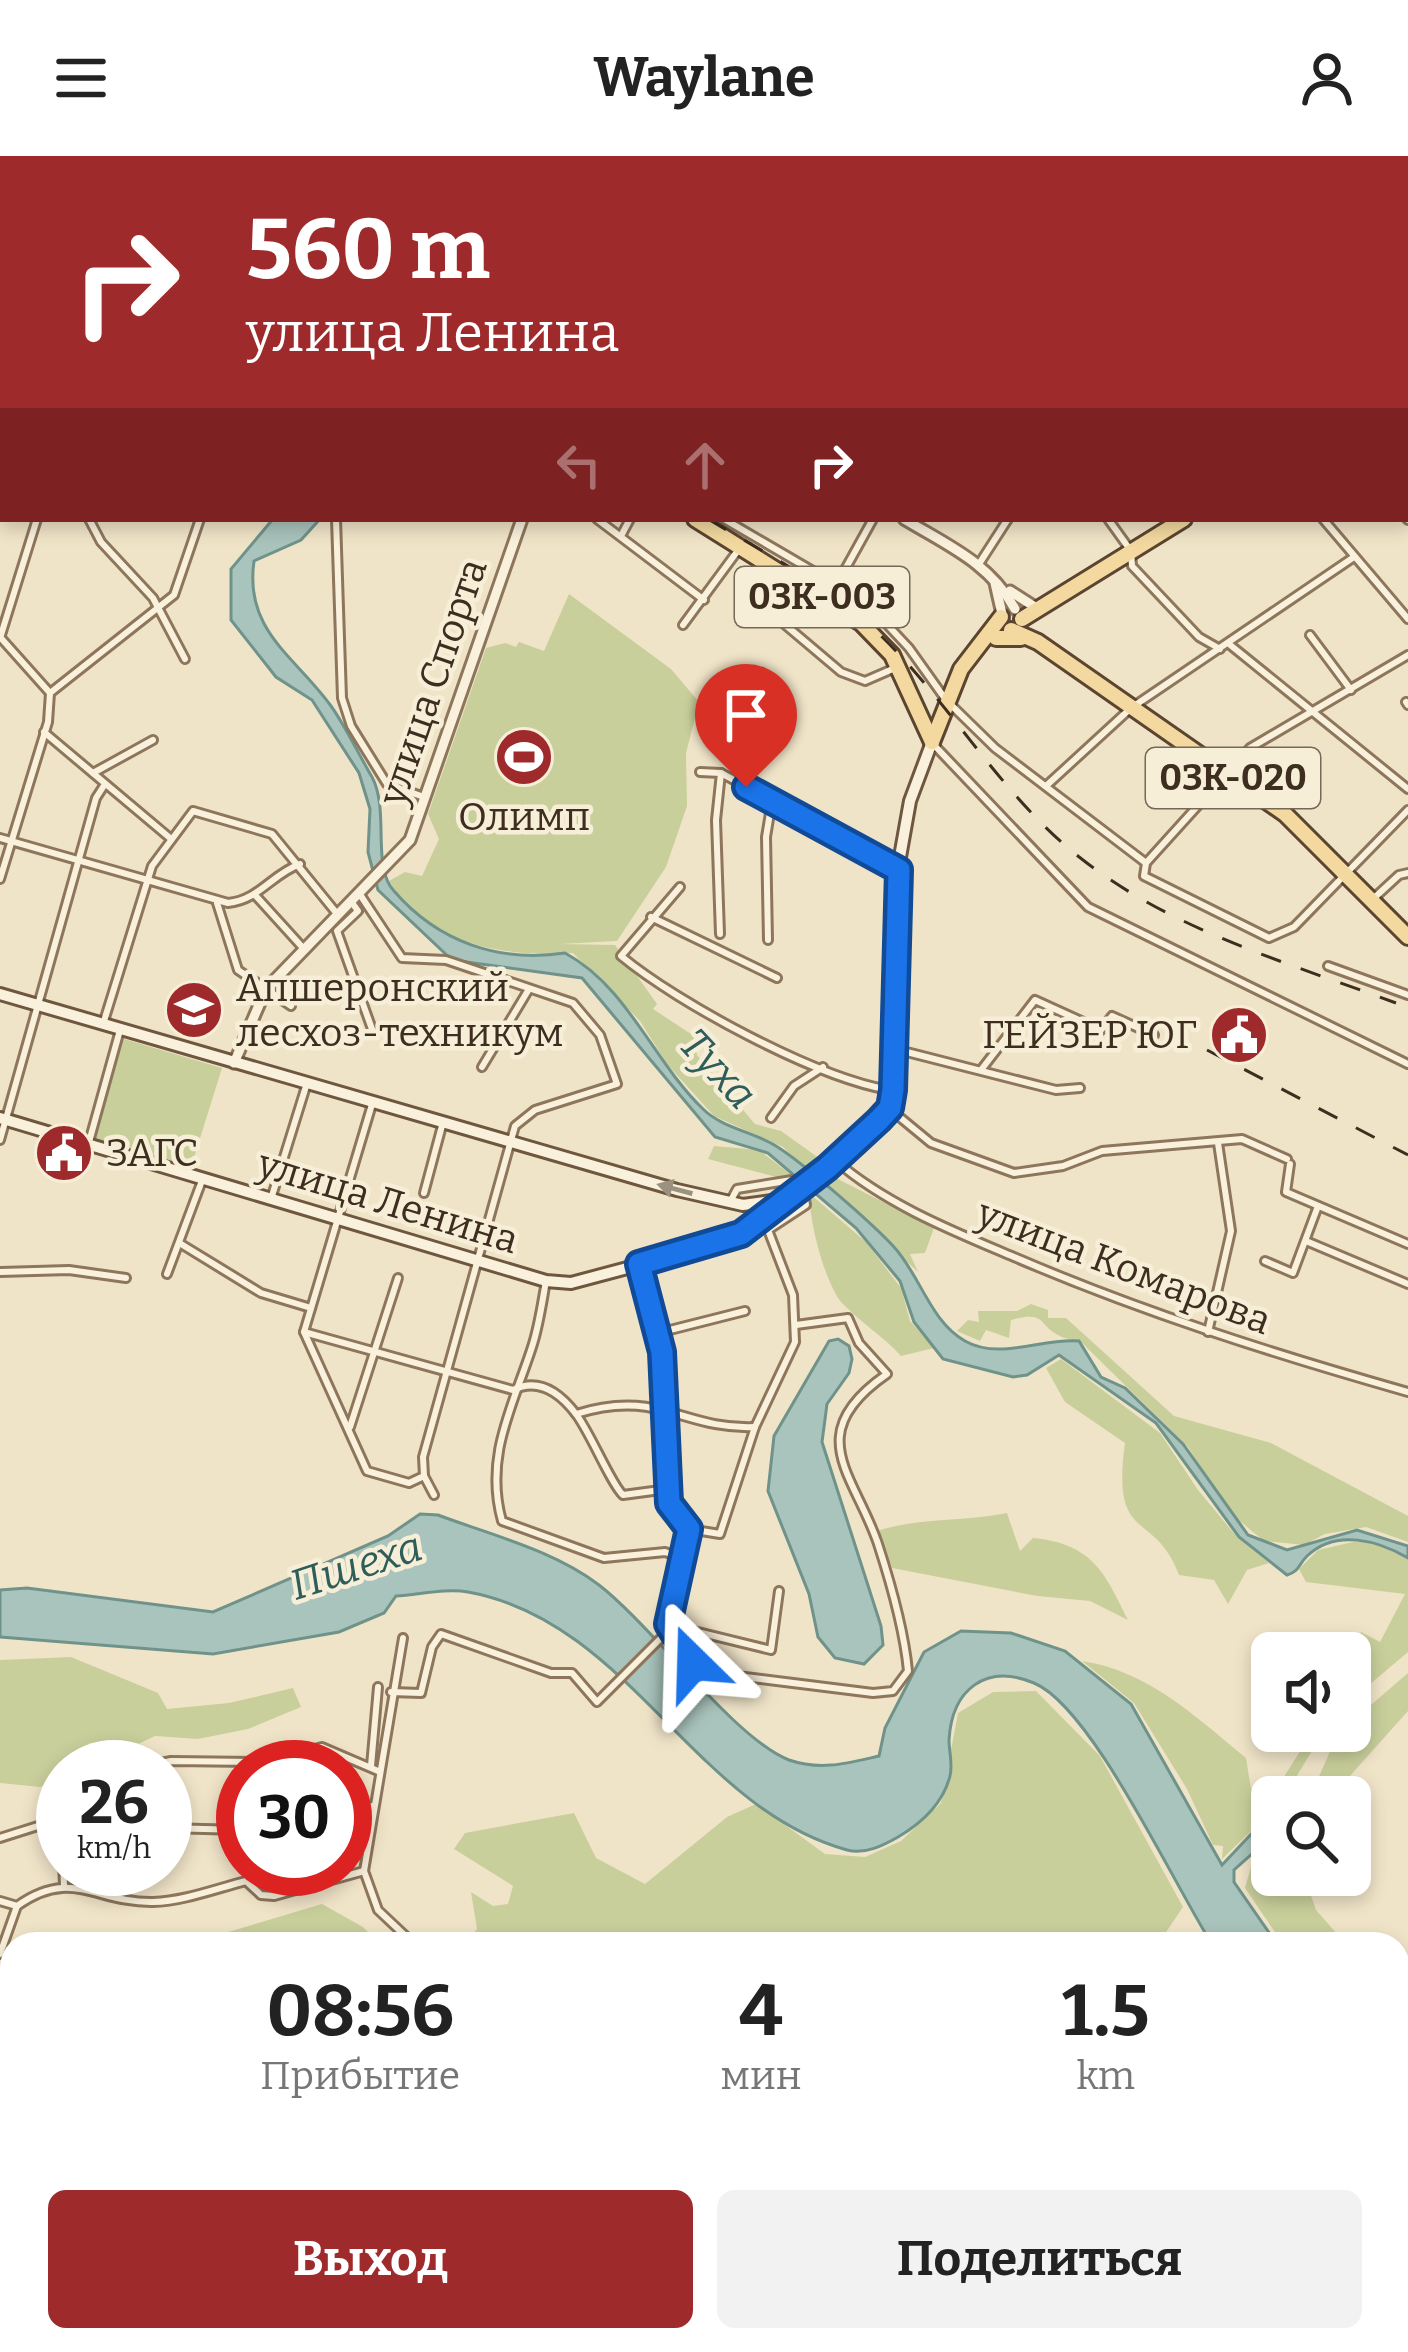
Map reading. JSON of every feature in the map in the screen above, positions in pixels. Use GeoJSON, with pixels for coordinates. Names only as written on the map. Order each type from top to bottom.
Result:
{"type":"FeatureCollection","features":[{"type":"Feature","properties":{"kind":"main road","name":"03К-003"},"geometry":{"type":"LineString","coordinates":[[700,522],[861,623],[899,668],[917,707]]}},
{"type":"Feature","properties":{"kind":"main road"},"geometry":{"type":"LineString","coordinates":[[890,1108],[899,870],[910,801],[955,682],[1008,622],[1179,522]]}},
{"type":"Feature","properties":{"kind":"main road"},"geometry":{"type":"LineString","coordinates":[[1038,642],[1031,623],[1040,606]]}},
{"type":"Feature","properties":{"kind":"main road"},"geometry":{"type":"LineString","coordinates":[[1008,622],[1038,642]]}},
{"type":"Feature","properties":{"kind":"main road"},"geometry":{"type":"LineString","coordinates":[[1008,622],[1038,642]]}},
{"type":"Feature","properties":{"kind":"main road","name":"03К-020"},"geometry":{"type":"LineString","coordinates":[[1038,642],[1285,814],[1408,937]]}},
{"type":"Feature","properties":{"kind":"main road"},"geometry":{"type":"LineString","coordinates":[[917,707],[932,716],[944,706]]}},
{"type":"Feature","properties":{"kind":"main road"},"geometry":{"type":"LineString","coordinates":[[917,707],[932,742]]}},
{"type":"Feature","properties":{"kind":"main road"},"geometry":{"type":"LineString","coordinates":[[0,994],[729,1203],[789,1198]]}},
{"type":"Feature","properties":{"kind":"main road","name":"улица Ленина"},"geometry":{"type":"LineString","coordinates":[[3,1119],[546,1281],[572,1283],[725,1242],[758,1223],[824,1171],[890,1108]]}},
{"type":"Feature","properties":{"kind":"main road"},"geometry":{"type":"LineString","coordinates":[[753,1204],[761,1212],[758,1223]]}},
{"type":"Feature","properties":{"kind":"street"},"geometry":{"type":"LineString","coordinates":[[37,522],[1,632],[50,693]]}},
{"type":"Feature","properties":{"kind":"street"},"geometry":{"type":"LineString","coordinates":[[90,522],[158,608],[184,659]]}},
{"type":"Feature","properties":{"kind":"street"},"geometry":{"type":"LineString","coordinates":[[0,879],[44,732],[50,693],[158,608],[183,579],[199,522]]}},
{"type":"Feature","properties":{"kind":"street"},"geometry":{"type":"LineString","coordinates":[[336,522],[342,698],[351,726],[387,784],[424,797]]}},
{"type":"Feature","properties":{"kind":"street","name":"улица Спорта"},"geometry":{"type":"LineString","coordinates":[[266,988],[357,900],[410,840],[518,522]]}},
{"type":"Feature","properties":{"kind":"street"},"geometry":{"type":"LineString","coordinates":[[601,522],[704,599]]}},
{"type":"Feature","properties":{"kind":"street"},"geometry":{"type":"LineString","coordinates":[[621,536],[628,522]]}},
{"type":"Feature","properties":{"kind":"street"},"geometry":{"type":"LineString","coordinates":[[837,584],[871,522]]}},
{"type":"Feature","properties":{"kind":"street"},"geometry":{"type":"LineString","coordinates":[[909,522],[1040,606]]}},
{"type":"Feature","properties":{"kind":"street"},"geometry":{"type":"LineString","coordinates":[[982,566],[1004,522]]}},
{"type":"Feature","properties":{"kind":"street"},"geometry":{"type":"LineString","coordinates":[[1110,522],[1131,551],[1132,566],[1199,637],[1220,650]]}},
{"type":"Feature","properties":{"kind":"street"},"geometry":{"type":"LineString","coordinates":[[1325,522],[1408,619]]}},
{"type":"Feature","properties":{"kind":"street"},"geometry":{"type":"LineString","coordinates":[[748,523],[880,614],[944,706],[1046,786],[1070,811],[1146,863]]}},
{"type":"Feature","properties":{"kind":"street"},"geometry":{"type":"LineString","coordinates":[[683,625],[742,546]]}},
{"type":"Feature","properties":{"kind":"street"},"geometry":{"type":"LineString","coordinates":[[1046,786],[1131,708],[1354,557]]}},
{"type":"Feature","properties":{"kind":"street"},"geometry":{"type":"LineString","coordinates":[[982,566],[1001,597],[1008,622]]}},
{"type":"Feature","properties":{"kind":"street"},"geometry":{"type":"LineString","coordinates":[[1000,583],[1008,622]]}},
{"type":"Feature","properties":{"kind":"street"},"geometry":{"type":"LineString","coordinates":[[784,620],[812,591]]}},
{"type":"Feature","properties":{"kind":"street"},"geometry":{"type":"LineString","coordinates":[[1001,597],[1008,622]]}},
{"type":"Feature","properties":{"kind":"street"},"geometry":{"type":"LineString","coordinates":[[758,601],[841,672],[865,681],[899,668]]}},
{"type":"Feature","properties":{"kind":"street"},"geometry":{"type":"LineString","coordinates":[[1310,635],[1352,691]]}},
{"type":"Feature","properties":{"kind":"street"},"geometry":{"type":"LineString","coordinates":[[1229,644],[1408,789]]}},
{"type":"Feature","properties":{"kind":"street"},"geometry":{"type":"LineString","coordinates":[[1408,655],[1250,748],[1146,863],[1144,877],[1269,938],[1294,927],[1408,810]]}},
{"type":"Feature","properties":{"kind":"street"},"geometry":{"type":"LineString","coordinates":[[44,732],[170,838]]}},
{"type":"Feature","properties":{"kind":"street"},"geometry":{"type":"LineString","coordinates":[[93,774],[152,740]]}},
{"type":"Feature","properties":{"kind":"street"},"geometry":{"type":"LineString","coordinates":[[932,742],[1088,908],[1408,1064]]}},
{"type":"Feature","properties":{"kind":"street"},"geometry":{"type":"LineString","coordinates":[[700,772],[721,773],[899,870]]}},
{"type":"Feature","properties":{"kind":"street"},"geometry":{"type":"LineString","coordinates":[[720,934],[716,820],[721,773]]}},
{"type":"Feature","properties":{"kind":"street"},"geometry":{"type":"LineString","coordinates":[[0,1140],[78,862],[105,784]]}},
{"type":"Feature","properties":{"kind":"street"},"geometry":{"type":"LineString","coordinates":[[768,940],[766,837],[772,801]]}},
{"type":"Feature","properties":{"kind":"street"},"geometry":{"type":"LineString","coordinates":[[103,1024],[147,883],[170,838],[193,811],[272,834],[340,917]]}},
{"type":"Feature","properties":{"kind":"street"},"geometry":{"type":"LineString","coordinates":[[0,838],[217,901],[245,901],[282,870],[300,864]]}},
{"type":"Feature","properties":{"kind":"street"},"geometry":{"type":"LineString","coordinates":[[1370,902],[1399,874],[1408,874]]}},
{"type":"Feature","properties":{"kind":"street"},"geometry":{"type":"LineString","coordinates":[[680,886],[621,956],[644,975],[770,1045],[893,1090]]}},
{"type":"Feature","properties":{"kind":"street"},"geometry":{"type":"LineString","coordinates":[[255,895],[304,950]]}},
{"type":"Feature","properties":{"kind":"street"},"geometry":{"type":"LineString","coordinates":[[357,900],[402,958],[446,960],[583,1010],[604,1044],[617,1084],[535,1110],[515,1126],[423,1456],[424,1476],[434,1495]]}},
{"type":"Feature","properties":{"kind":"street"},"geometry":{"type":"LineString","coordinates":[[357,900],[358,910],[337,932],[374,1032]]}},
{"type":"Feature","properties":{"kind":"street"},"geometry":{"type":"LineString","coordinates":[[217,901],[233,962],[291,1006]]}},
{"type":"Feature","properties":{"kind":"street"},"geometry":{"type":"LineString","coordinates":[[651,917],[776,978]]}},
{"type":"Feature","properties":{"kind":"street"},"geometry":{"type":"LineString","coordinates":[[1328,966],[1408,995]]}},
{"type":"Feature","properties":{"kind":"street"},"geometry":{"type":"LineString","coordinates":[[234,1063],[266,988]]}},
{"type":"Feature","properties":{"kind":"street"},"geometry":{"type":"LineString","coordinates":[[482,1067],[531,991]]}},
{"type":"Feature","properties":{"kind":"street"},"geometry":{"type":"LineString","coordinates":[[981,1070],[1035,1000],[1101,1030],[1112,1016],[1154,1035]]}},
{"type":"Feature","properties":{"kind":"street"},"geometry":{"type":"LineString","coordinates":[[88,1145],[120,1030]]}},
{"type":"Feature","properties":{"kind":"street"},"geometry":{"type":"LineString","coordinates":[[895,1049],[1056,1090],[1080,1088]]}},
{"type":"Feature","properties":{"kind":"street"},"geometry":{"type":"LineString","coordinates":[[770,1118],[794,1086],[823,1067]]}},
{"type":"Feature","properties":{"kind":"street"},"geometry":{"type":"LineString","coordinates":[[271,1198],[307,1083]]}},
{"type":"Feature","properties":{"kind":"street"},"geometry":{"type":"LineString","coordinates":[[373,1101],[304,1332],[370,1475],[416,1484],[424,1476]]}},
{"type":"Feature","properties":{"kind":"street"},"geometry":{"type":"LineString","coordinates":[[890,1108],[931,1143],[1014,1173],[1063,1166],[1102,1151],[1242,1139],[1289,1161],[1283,1189],[1408,1244]]}},
{"type":"Feature","properties":{"kind":"street"},"geometry":{"type":"LineString","coordinates":[[424,1193],[443,1122]]}},
{"type":"Feature","properties":{"kind":"street"},"geometry":{"type":"LineString","coordinates":[[1208,1332],[1231,1231],[1218,1143]]}},
{"type":"Feature","properties":{"kind":"street","name":"улица Комарова"},"geometry":{"type":"LineString","coordinates":[[836,1161],[890,1198],[953,1231],[1208,1332],[1408,1392]]}},
{"type":"Feature","properties":{"kind":"street"},"geometry":{"type":"LineString","coordinates":[[167,1274],[203,1178]]}},
{"type":"Feature","properties":{"kind":"street"},"geometry":{"type":"LineString","coordinates":[[639,1264],[658,1333],[669,1503],[689,1529],[720,1534],[755,1427],[795,1342],[793,1295],[768,1230],[806,1204],[804,1192],[792,1180],[737,1189],[729,1203]]}},
{"type":"Feature","properties":{"kind":"street"},"geometry":{"type":"LineString","coordinates":[[1264,1261],[1293,1273],[1318,1206]]}},
{"type":"Feature","properties":{"kind":"street"},"geometry":{"type":"LineString","coordinates":[[1306,1240],[1408,1284]]}},
{"type":"Feature","properties":{"kind":"street"},"geometry":{"type":"LineString","coordinates":[[181,1244],[249,1287],[311,1308]]}},
{"type":"Feature","properties":{"kind":"street"},"geometry":{"type":"LineString","coordinates":[[0,1272],[69,1270],[126,1278]]}},
{"type":"Feature","properties":{"kind":"street"},"geometry":{"type":"LineString","coordinates":[[350,1427],[398,1278]]}},
{"type":"Feature","properties":{"kind":"street"},"geometry":{"type":"LineString","coordinates":[[546,1281],[532,1347],[513,1390],[495,1462],[502,1521],[604,1558],[665,1552],[683,1558]]}},
{"type":"Feature","properties":{"kind":"street"},"geometry":{"type":"LineString","coordinates":[[296,1304],[305,1319]]}},
{"type":"Feature","properties":{"kind":"street"},"geometry":{"type":"LineString","coordinates":[[658,1333],[745,1311]]}},
{"type":"Feature","properties":{"kind":"street"},"geometry":{"type":"LineString","coordinates":[[668,1624],[693,1663],[743,1679],[873,1693],[893,1691],[908,1672],[877,1540],[839,1457],[840,1437],[852,1409],[868,1387],[887,1374],[859,1342],[848,1318],[796,1325]]}},
{"type":"Feature","properties":{"kind":"street"},"geometry":{"type":"LineString","coordinates":[[304,1332],[446,1367],[513,1390],[524,1385],[554,1390],[598,1445],[616,1490],[623,1495],[668,1489]]}},
{"type":"Feature","properties":{"kind":"street"},"geometry":{"type":"LineString","coordinates":[[576,1414],[616,1402],[662,1408],[721,1428],[755,1427]]}},
{"type":"Feature","properties":{"kind":"street"},"geometry":{"type":"LineString","coordinates":[[391,1692],[421,1693],[432,1647],[441,1634],[551,1673],[572,1672],[597,1702],[664,1635],[689,1529]]}},
{"type":"Feature","properties":{"kind":"street"},"geometry":{"type":"LineString","coordinates":[[668,1624],[771,1650],[779,1591]]}},
{"type":"Feature","properties":{"kind":"street"},"geometry":{"type":"LineString","coordinates":[[372,1814],[375,1769],[403,1638]]}},
{"type":"Feature","properties":{"kind":"street"},"geometry":{"type":"LineString","coordinates":[[375,1769],[368,1756],[378,1687]]}},
{"type":"Feature","properties":{"kind":"street"},"geometry":{"type":"LineString","coordinates":[[192,1761],[267,1762],[322,1747],[375,1769]]}},
{"type":"Feature","properties":{"kind":"street"},"geometry":{"type":"LineString","coordinates":[[0,1838],[36,1826]]}},
{"type":"Feature","properties":{"kind":"street"},"geometry":{"type":"LineString","coordinates":[[7,1932],[16,1906],[36,1893]]}},
{"type":"Feature","properties":{"kind":"street"},"geometry":{"type":"LineString","coordinates":[[372,1893],[378,1910],[401,1932]]}},
{"type":"Feature","properties":{"kind":"street"},"geometry":{"type":"LineString","coordinates":[[114,1896],[146,1903],[185,1896]]}},
{"type":"Feature","properties":{"kind":"street"},"geometry":{"type":"LineString","coordinates":[[0,1901],[16,1906]]}},
{"type":"Feature","properties":{"kind":"green space"},"geometry":{"type":"Polygon","coordinates":[[[569,594],[671,669],[699,702],[686,753],[687,806],[666,867],[617,941],[560,944],[615,945],[657,1004],[653,1009],[694,1036],[697,1055],[755,1124],[781,1131],[823,1161],[819,1172],[811,1175],[783,1147],[714,1116],[667,1064],[640,1021],[573,953],[521,953],[470,943],[424,920],[389,881],[405,872],[422,876],[439,839],[428,814],[486,648],[505,643],[516,647],[519,642],[544,651],[569,594]]]}},
{"type":"Feature","properties":{"kind":"green space"},"geometry":{"type":"Polygon","coordinates":[[[121,1038],[222,1068],[191,1167],[92,1138],[121,1038]]]}},
{"type":"Feature","properties":{"kind":"green space"},"geometry":{"type":"Polygon","coordinates":[[[714,1146],[759,1150],[803,1184],[708,1159],[714,1146]]]}},
{"type":"Feature","properties":{"kind":"green space"},"geometry":{"type":"Polygon","coordinates":[[[830,1175],[934,1228],[925,1253],[910,1254],[918,1272],[821,1182],[830,1175]]]}},
{"type":"Feature","properties":{"kind":"green space"},"geometry":{"type":"Polygon","coordinates":[[[810,1194],[866,1242],[901,1288],[910,1321],[934,1348],[901,1356],[843,1304],[819,1252],[810,1194]]]}},
{"type":"Feature","properties":{"kind":"green space"},"geometry":{"type":"Polygon","coordinates":[[[1031,1304],[1048,1310],[1048,1318],[1066,1318],[1174,1416],[1271,1443],[1408,1516],[1408,1542],[1366,1527],[1325,1534],[1304,1545],[1264,1541],[1229,1512],[1188,1447],[1082,1343],[1054,1333],[1031,1317],[1011,1320],[1009,1338],[986,1330],[980,1341],[957,1331],[968,1320],[979,1322],[978,1311],[1017,1311],[1031,1304]]]}},
{"type":"Feature","properties":{"kind":"green space"},"geometry":{"type":"Polygon","coordinates":[[[1061,1359],[1160,1433],[1237,1537],[1269,1563],[1247,1570],[1228,1604],[1214,1580],[1179,1575],[1169,1554],[1129,1512],[1122,1475],[1125,1443],[1065,1402],[1046,1368],[1061,1359]]]}},
{"type":"Feature","properties":{"kind":"green space"},"geometry":{"type":"Polygon","coordinates":[[[1007,1513],[1020,1551],[1033,1538],[1053,1541],[1094,1563],[1128,1620],[1090,1601],[1037,1596],[892,1568],[877,1531],[1007,1513]]]}},
{"type":"Feature","properties":{"kind":"green space"},"geometry":{"type":"Polygon","coordinates":[[[1366,1539],[1408,1559],[1408,1652],[1371,1683],[1371,1637],[1380,1642],[1405,1594],[1306,1582],[1299,1569],[1318,1550],[1366,1539]]]}},
{"type":"Feature","properties":{"kind":"green space"},"geometry":{"type":"Polygon","coordinates":[[[71,1657],[158,1693],[167,1709],[229,1703],[293,1688],[301,1707],[248,1729],[198,1739],[36,1740],[36,1787],[0,1783],[0,1660],[71,1657]]]}},
{"type":"Feature","properties":{"kind":"green space"},"geometry":{"type":"Polygon","coordinates":[[[1082,1661],[1149,1685],[1246,1758],[1251,1831],[1222,1859],[1223,1846],[1213,1845],[1187,1789],[1134,1703],[1082,1661]]]}},
{"type":"Feature","properties":{"kind":"green space"},"geometry":{"type":"Polygon","coordinates":[[[1408,1673],[1408,1711],[1350,1776],[1319,1776],[1330,1752],[1371,1752],[1371,1705],[1408,1673]]]}},
{"type":"Feature","properties":{"kind":"green space"},"geometry":{"type":"Polygon","coordinates":[[[1036,1691],[1100,1756],[1183,1907],[1166,1932],[475,1932],[471,1892],[493,1906],[508,1904],[513,1886],[454,1849],[465,1833],[574,1813],[596,1858],[645,1884],[727,1817],[756,1804],[825,1854],[865,1857],[901,1841],[941,1803],[958,1713],[993,1692],[1036,1691]]]}},
{"type":"Feature","properties":{"kind":"green space"},"geometry":{"type":"Polygon","coordinates":[[[1300,1752],[1311,1752],[1297,1776],[1284,1776],[1300,1752]]]}},
{"type":"Feature","properties":{"kind":"green space"},"geometry":{"type":"Polygon","coordinates":[[[1251,1867],[1251,1896],[1311,1896],[1316,1910],[1335,1932],[1275,1932],[1245,1888],[1251,1867]]]}},
{"type":"Feature","properties":{"kind":"green space"},"geometry":{"type":"Polygon","coordinates":[[[322,1904],[368,1932],[228,1932],[322,1904]]]}},
{"type":"Feature","properties":{"kind":"water"},"geometry":{"type":"Polygon","coordinates":[[[270,522],[317,522],[301,540],[254,561],[257,606],[275,641],[337,714],[372,777],[380,806],[383,867],[394,891],[411,909],[471,945],[517,955],[565,953],[587,967],[623,1005],[703,1109],[788,1154],[837,1194],[903,1258],[953,1332],[979,1347],[993,1349],[1079,1341],[1101,1377],[1125,1388],[1183,1444],[1248,1535],[1287,1550],[1357,1530],[1408,1546],[1408,1558],[1371,1543],[1344,1540],[1318,1547],[1287,1575],[1239,1537],[1156,1423],[1059,1355],[1027,1375],[1013,1377],[943,1359],[914,1322],[900,1281],[856,1228],[768,1153],[715,1137],[582,978],[452,960],[378,890],[368,852],[370,809],[359,773],[312,700],[276,677],[231,620],[231,569],[270,522]]]}},
{"type":"Feature","properties":{"kind":"water"},"geometry":{"type":"Polygon","coordinates":[[[838,1339],[849,1346],[852,1359],[849,1373],[827,1404],[822,1442],[881,1626],[883,1645],[864,1664],[835,1658],[818,1637],[809,1594],[768,1491],[774,1436],[829,1341],[838,1339]]]}},
{"type":"Feature","properties":{"kind":"water","name":"Пшеха"},"geometry":{"type":"Polygon","coordinates":[[[420,1514],[438,1515],[521,1544],[599,1585],[744,1730],[789,1760],[812,1765],[879,1756],[885,1728],[924,1652],[961,1631],[1011,1633],[1065,1651],[1131,1704],[1222,1865],[1251,1834],[1251,1855],[1234,1870],[1234,1882],[1269,1932],[1205,1932],[1130,1800],[1081,1726],[1057,1699],[1017,1678],[987,1679],[965,1694],[952,1722],[950,1776],[930,1811],[893,1840],[854,1851],[793,1828],[746,1796],[574,1639],[524,1610],[468,1592],[396,1596],[384,1613],[339,1632],[213,1654],[0,1637],[0,1590],[27,1588],[213,1612],[388,1536],[420,1514]]]}},
{"type":"Feature","properties":{"kind":"railway"},"geometry":{"type":"LineString","coordinates":[[713,522],[816,584],[875,630],[1026,807],[1118,885],[1234,943],[1396,1003]]}},
{"type":"Feature","properties":{"kind":"railway"},"geometry":{"type":"LineString","coordinates":[[1207,1050],[1408,1155]]}},
{"type":"Feature","properties":{"kind":"place","name":"Олимп"},"geometry":{"type":"Point","coordinates":[524,757]}},
{"type":"Feature","properties":{"kind":"place","name":"Апшеронский лесхоз-техникум"},"geometry":{"type":"Point","coordinates":[194,1010]}},
{"type":"Feature","properties":{"kind":"place","name":"ГЕЙЗЕР ЮГ"},"geometry":{"type":"Point","coordinates":[1239,1035]}},
{"type":"Feature","properties":{"kind":"place","name":"ЗАГС"},"geometry":{"type":"Point","coordinates":[64,1153]}},
{"type":"Feature","properties":{"kind":"route"},"geometry":{"type":"LineString","coordinates":[[693,1663],[668,1624],[689,1529],[669,1503],[662,1352],[639,1264],[725,1242],[758,1223],[879,1120],[890,1108],[893,1090],[899,870],[746,787]]}},
{"type":"Feature","properties":{"kind":"water label","name":"Туха"},"geometry":{"type":"Point","coordinates":[718,1069]}}]}
